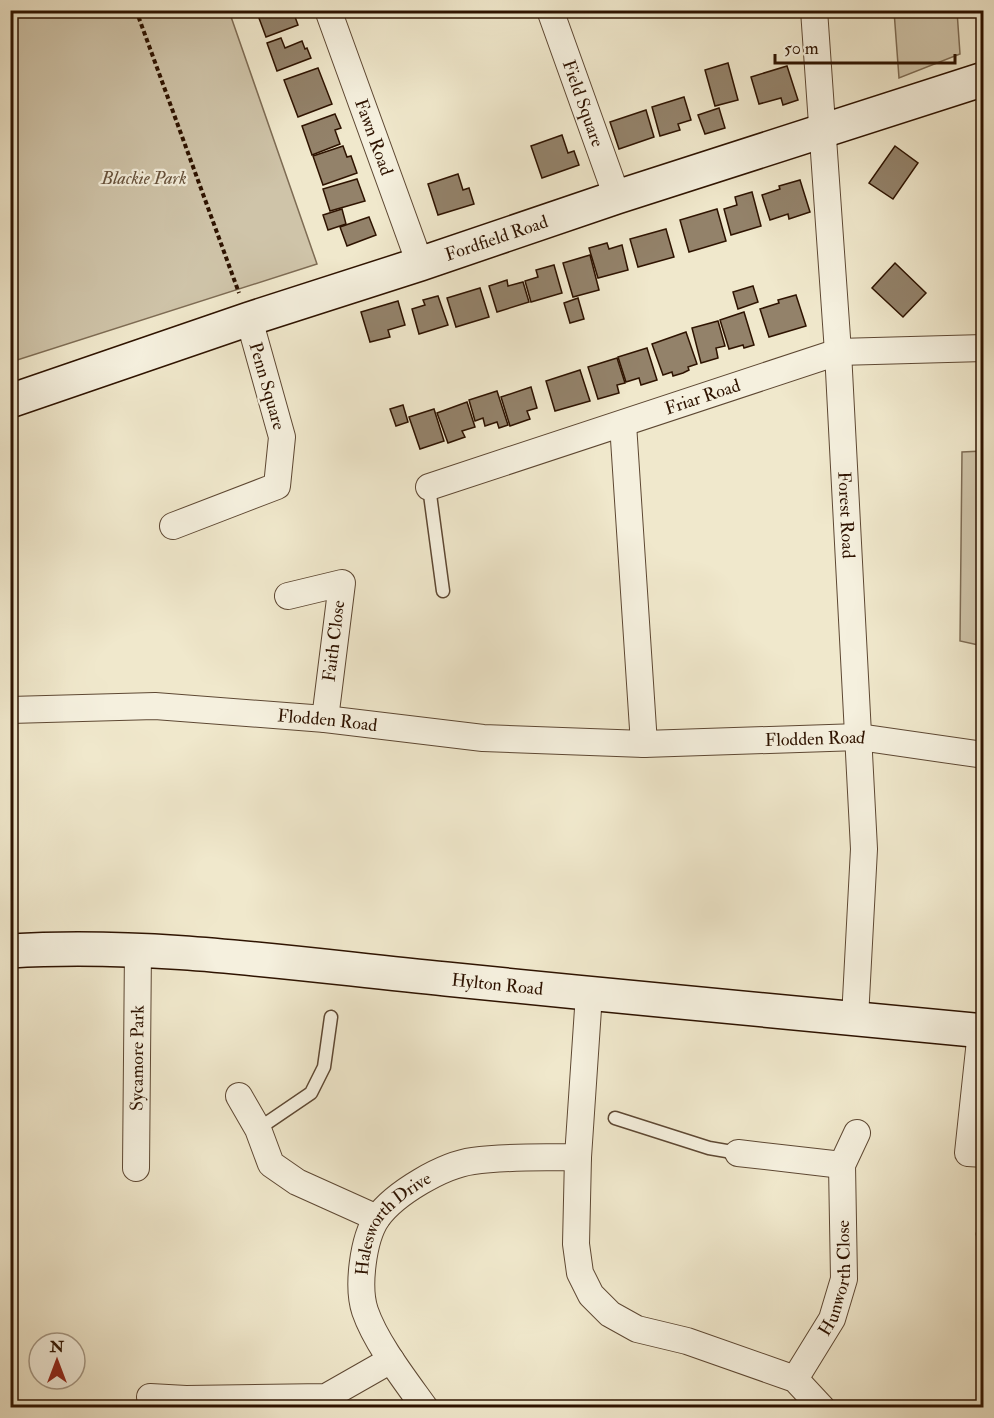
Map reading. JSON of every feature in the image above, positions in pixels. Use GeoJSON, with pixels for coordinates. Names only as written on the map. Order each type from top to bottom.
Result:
{"type":"FeatureCollection","features":[{"type":"Feature","properties":{"kind":"street","name":"Fawn Road"},"geometry":{"type":"LineString","coordinates":[[328,10],[420,264]]}},
{"type":"Feature","properties":{"kind":"street","name":"Field Square"},"geometry":{"type":"LineString","coordinates":[[550,10],[617,197]]}},
{"type":"Feature","properties":{"kind":"street","name":"Forest Road"},"geometry":{"type":"LineString","coordinates":[[814,10],[838,352],[864,849],[855,1018]]}},
{"type":"Feature","properties":{"kind":"street","name":"Fordfield Road"},"geometry":{"type":"LineString","coordinates":[[10,401],[617,197],[984,79]]}},
{"type":"Feature","properties":{"kind":"street","name":"Penn Square"},"geometry":{"type":"LineString","coordinates":[[173,526],[277,486],[282,437],[249,319]]}},
{"type":"Feature","properties":{"kind":"street","name":"Friar Road"},"geometry":{"type":"LineString","coordinates":[[429,488],[838,352],[984,348]]}},
{"type":"Feature","properties":{"kind":"street"},"geometry":{"type":"LineString","coordinates":[[623,424],[644,744]]}},
{"type":"Feature","properties":{"kind":"street","name":"Faith Close"},"geometry":{"type":"LineString","coordinates":[[288,596],[342,583],[325,719]]}},
{"type":"Feature","properties":{"kind":"street","name":"Flodden Road"},"geometry":{"type":"LineString","coordinates":[[10,710],[155,706],[325,719],[483,738],[644,744],[859,737],[984,755]]}},
{"type":"Feature","properties":{"kind":"street","name":"Hylton Road"},"geometry":{"type":"LineString","coordinates":[[10,951],[65,948],[138,949],[982,1031]]}},
{"type":"Feature","properties":{"kind":"street","name":"Sycamore Park"},"geometry":{"type":"LineString","coordinates":[[136,1168],[138,949]]}},
{"type":"Feature","properties":{"kind":"street"},"geometry":{"type":"LineString","coordinates":[[589,994],[578,1157],[576,1244],[580,1273],[591,1295],[610,1314],[637,1329],[687,1341],[795,1379],[822,1407]]}},
{"type":"Feature","properties":{"kind":"street"},"geometry":{"type":"LineString","coordinates":[[982,1031],[968,1153],[984,1154]]}},
{"type":"Feature","properties":{"kind":"street"},"geometry":{"type":"LineString","coordinates":[[239,1096],[258,1129],[271,1164],[297,1182],[377,1218]]}},
{"type":"Feature","properties":{"kind":"street","name":"Hunworth Close"},"geometry":{"type":"LineString","coordinates":[[795,1379],[832,1319],[844,1279],[842,1165],[857,1133]]}},
{"type":"Feature","properties":{"kind":"street"},"geometry":{"type":"LineString","coordinates":[[738,1154],[842,1165]]}},
{"type":"Feature","properties":{"kind":"street","name":"Halesworth Drive"},"geometry":{"type":"LineString","coordinates":[[425,1407],[391,1360],[366,1312],[361,1291],[365,1249],[377,1218],[406,1190],[438,1172],[472,1161],[578,1157]]}},
{"type":"Feature","properties":{"kind":"street"},"geometry":{"type":"LineString","coordinates":[[150,1397],[186,1403],[326,1397],[391,1360]]}},
{"type":"Feature","properties":{"kind":"lane"},"geometry":{"type":"LineString","coordinates":[[429,488],[443,591]]}},
{"type":"Feature","properties":{"kind":"lane"},"geometry":{"type":"LineString","coordinates":[[258,1129],[311,1093],[324,1067],[331,1017]]}},
{"type":"Feature","properties":{"kind":"lane"},"geometry":{"type":"LineString","coordinates":[[615,1118],[709,1148],[738,1154]]}},
{"type":"Feature","properties":{"kind":"path"},"geometry":{"type":"LineString","coordinates":[[136,10],[249,319]]}},
{"type":"Feature","properties":{"kind":"green space","name":"Blackie Park"},"geometry":{"type":"Polygon","coordinates":[[[11,10],[229,11],[317,264],[11,362],[11,10]]]}},
{"type":"Feature","properties":{"kind":"green space"},"geometry":{"type":"Polygon","coordinates":[[[894,11],[957,11],[960,54],[899,78],[894,11]]]}},
{"type":"Feature","properties":{"kind":"green space"},"geometry":{"type":"Polygon","coordinates":[[[984,451],[983,646],[960,641],[962,452],[984,451]]]}},
{"type":"Feature","properties":{"kind":"building"},"geometry":{"type":"Polygon","coordinates":[[[256,10],[298,10],[294,14],[298,25],[266,37],[256,10]]]}},
{"type":"Feature","properties":{"kind":"building"},"geometry":{"type":"Polygon","coordinates":[[[281,38],[285,48],[302,41],[311,58],[277,71],[267,43],[281,38]]]}},
{"type":"Feature","properties":{"kind":"building"},"geometry":{"type":"Polygon","coordinates":[[[728,63],[738,100],[715,106],[705,70],[728,63]]]}},
{"type":"Feature","properties":{"kind":"building"},"geometry":{"type":"Polygon","coordinates":[[[787,66],[798,100],[783,105],[781,98],[759,104],[751,77],[787,66]]]}},
{"type":"Feature","properties":{"kind":"building"},"geometry":{"type":"Polygon","coordinates":[[[318,68],[332,104],[298,117],[284,80],[318,68]]]}},
{"type":"Feature","properties":{"kind":"building"},"geometry":{"type":"Polygon","coordinates":[[[684,97],[691,120],[678,124],[680,130],[660,136],[652,107],[684,97]]]}},
{"type":"Feature","properties":{"kind":"building"},"geometry":{"type":"Polygon","coordinates":[[[719,108],[725,128],[705,134],[698,115],[719,108]]]}},
{"type":"Feature","properties":{"kind":"building"},"geometry":{"type":"Polygon","coordinates":[[[646,110],[654,137],[619,149],[610,122],[646,110]]]}},
{"type":"Feature","properties":{"kind":"building"},"geometry":{"type":"Polygon","coordinates":[[[335,114],[341,128],[335,130],[340,144],[312,155],[302,126],[335,114]]]}},
{"type":"Feature","properties":{"kind":"building"},"geometry":{"type":"Polygon","coordinates":[[[562,135],[568,153],[574,151],[579,165],[542,178],[531,146],[562,135]]]}},
{"type":"Feature","properties":{"kind":"building"},"geometry":{"type":"Polygon","coordinates":[[[343,146],[347,157],[351,156],[357,173],[323,185],[313,156],[343,146]]]}},
{"type":"Feature","properties":{"kind":"building"},"geometry":{"type":"Polygon","coordinates":[[[895,146],[918,163],[893,199],[869,183],[895,146]]]}},
{"type":"Feature","properties":{"kind":"building"},"geometry":{"type":"Polygon","coordinates":[[[458,174],[463,190],[469,188],[474,204],[438,215],[428,184],[458,174]]]}},
{"type":"Feature","properties":{"kind":"building"},"geometry":{"type":"Polygon","coordinates":[[[357,179],[365,201],[330,211],[323,189],[357,179]]]}},
{"type":"Feature","properties":{"kind":"building"},"geometry":{"type":"Polygon","coordinates":[[[800,180],[810,212],[789,219],[788,214],[770,220],[762,195],[780,189],[779,186],[800,180]]]}},
{"type":"Feature","properties":{"kind":"building"},"geometry":{"type":"Polygon","coordinates":[[[752,192],[761,226],[731,235],[724,209],[737,205],[735,197],[752,192]]]}},
{"type":"Feature","properties":{"kind":"building"},"geometry":{"type":"Polygon","coordinates":[[[342,209],[346,224],[328,230],[323,215],[342,209]]]}},
{"type":"Feature","properties":{"kind":"building"},"geometry":{"type":"Polygon","coordinates":[[[717,209],[726,241],[689,252],[680,220],[717,209]]]}},
{"type":"Feature","properties":{"kind":"building"},"geometry":{"type":"Polygon","coordinates":[[[369,217],[376,235],[347,246],[340,227],[369,217]]]}},
{"type":"Feature","properties":{"kind":"building"},"geometry":{"type":"Polygon","coordinates":[[[666,229],[674,257],[638,267],[630,239],[666,229]]]}},
{"type":"Feature","properties":{"kind":"building"},"geometry":{"type":"Polygon","coordinates":[[[607,243],[609,249],[622,245],[628,270],[598,278],[589,248],[607,243]]]}},
{"type":"Feature","properties":{"kind":"building"},"geometry":{"type":"Polygon","coordinates":[[[590,255],[599,290],[573,297],[563,263],[590,255]]]}},
{"type":"Feature","properties":{"kind":"building"},"geometry":{"type":"Polygon","coordinates":[[[895,263],[926,293],[903,317],[872,288],[895,263]]]}},
{"type":"Feature","properties":{"kind":"building"},"geometry":{"type":"Polygon","coordinates":[[[554,265],[562,293],[531,302],[525,281],[538,277],[536,270],[554,265]]]}},
{"type":"Feature","properties":{"kind":"building"},"geometry":{"type":"Polygon","coordinates":[[[507,280],[508,286],[523,282],[529,302],[497,312],[489,286],[507,280]]]}},
{"type":"Feature","properties":{"kind":"building"},"geometry":{"type":"Polygon","coordinates":[[[753,286],[758,302],[738,309],[733,292],[753,286]]]}},
{"type":"Feature","properties":{"kind":"building"},"geometry":{"type":"Polygon","coordinates":[[[480,288],[489,317],[456,327],[447,298],[480,288]]]}},
{"type":"Feature","properties":{"kind":"building"},"geometry":{"type":"Polygon","coordinates":[[[796,295],[806,326],[769,337],[760,309],[779,303],[778,300],[796,295]]]}},
{"type":"Feature","properties":{"kind":"building"},"geometry":{"type":"Polygon","coordinates":[[[438,296],[448,325],[419,334],[412,309],[425,305],[423,300],[438,296]]]}},
{"type":"Feature","properties":{"kind":"building"},"geometry":{"type":"Polygon","coordinates":[[[578,298],[584,319],[570,323],[564,303],[578,298]]]}},
{"type":"Feature","properties":{"kind":"building"},"geometry":{"type":"Polygon","coordinates":[[[398,301],[405,325],[388,330],[390,337],[370,342],[361,312],[398,301]]]}},
{"type":"Feature","properties":{"kind":"building"},"geometry":{"type":"Polygon","coordinates":[[[744,312],[754,345],[729,349],[720,320],[744,312]]]}},
{"type":"Feature","properties":{"kind":"building"},"geometry":{"type":"Polygon","coordinates":[[[718,321],[725,346],[716,348],[718,358],[701,363],[692,328],[718,321]]]}},
{"type":"Feature","properties":{"kind":"building"},"geometry":{"type":"Polygon","coordinates":[[[686,332],[697,364],[688,367],[689,370],[683,373],[673,376],[672,372],[663,375],[652,344],[686,332]]]}},
{"type":"Feature","properties":{"kind":"building"},"geometry":{"type":"Polygon","coordinates":[[[647,348],[657,380],[641,385],[639,378],[626,382],[618,357],[647,348]]]}},
{"type":"Feature","properties":{"kind":"building"},"geometry":{"type":"Polygon","coordinates":[[[617,358],[625,383],[617,385],[619,393],[598,399],[588,367],[617,358]]]}},
{"type":"Feature","properties":{"kind":"building"},"geometry":{"type":"Polygon","coordinates":[[[580,370],[590,401],[555,411],[546,381],[580,370]]]}},
{"type":"Feature","properties":{"kind":"building"},"geometry":{"type":"Polygon","coordinates":[[[531,387],[537,408],[527,411],[530,419],[510,426],[501,397],[531,387]]]}},
{"type":"Feature","properties":{"kind":"building"},"geometry":{"type":"Polygon","coordinates":[[[497,391],[508,425],[499,428],[497,422],[485,426],[483,418],[475,421],[469,400],[497,391]]]}},
{"type":"Feature","properties":{"kind":"building"},"geometry":{"type":"Polygon","coordinates":[[[467,402],[475,427],[462,431],[465,437],[448,443],[437,413],[467,402]]]}},
{"type":"Feature","properties":{"kind":"building"},"geometry":{"type":"Polygon","coordinates":[[[403,405],[408,422],[396,426],[390,409],[403,405]]]}},
{"type":"Feature","properties":{"kind":"building"},"geometry":{"type":"Polygon","coordinates":[[[434,409],[444,441],[420,449],[409,417],[434,409]]]}}]}
